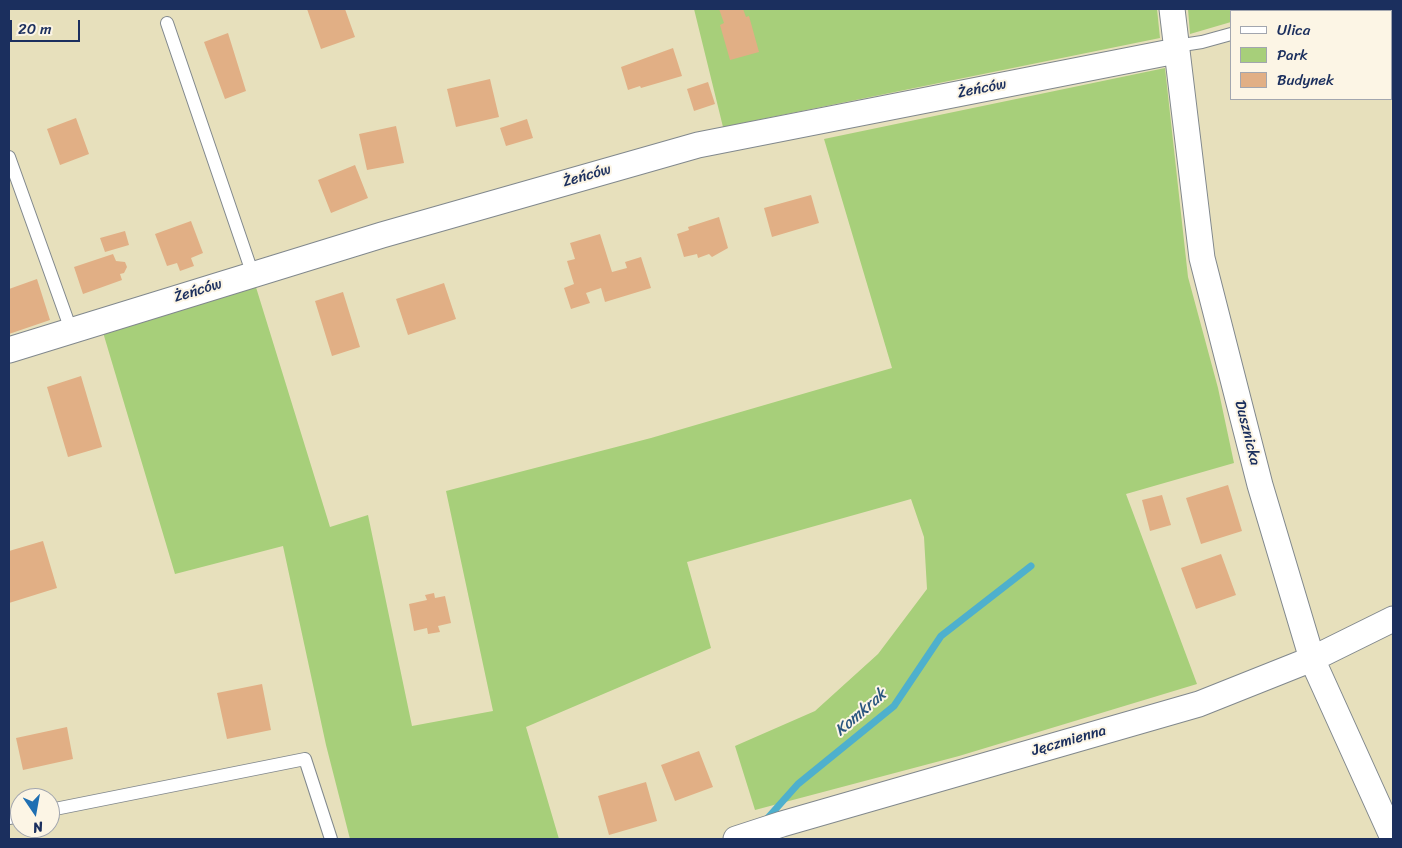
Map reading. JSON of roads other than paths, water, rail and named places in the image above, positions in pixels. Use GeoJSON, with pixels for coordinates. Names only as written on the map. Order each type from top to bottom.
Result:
{"type":"FeatureCollection","features":[{"type":"Feature","properties":{"kind":"street","name":"Dusznicka"},"geometry":{"type":"LineString","coordinates":[[1172,9],[1202,258],[1260,485],[1312,659],[1393,838]]}},
{"type":"Feature","properties":{"kind":"street","name":"Żeńców"},"geometry":{"type":"LineString","coordinates":[[9,350],[382,235],[698,145],[1176,48]]}},
{"type":"Feature","properties":{"kind":"street","name":"Jęczmienna"},"geometry":{"type":"LineString","coordinates":[[736,839],[1198,704],[1312,659],[1393,619]]}},
{"type":"Feature","properties":{"kind":"lane"},"geometry":{"type":"LineString","coordinates":[[166,23],[253,275]]}},
{"type":"Feature","properties":{"kind":"lane"},"geometry":{"type":"LineString","coordinates":[[1176,48],[1230,34]]}},
{"type":"Feature","properties":{"kind":"lane"},"geometry":{"type":"LineString","coordinates":[[9,157],[71,330]]}},
{"type":"Feature","properties":{"kind":"lane"},"geometry":{"type":"LineString","coordinates":[[60,808],[305,759],[331,839]]}},
{"type":"Feature","properties":{"kind":"waterway","name":"Komkrak"},"geometry":{"type":"LineString","coordinates":[[765,821],[798,784],[894,706],[941,636],[1031,566]]}}]}
